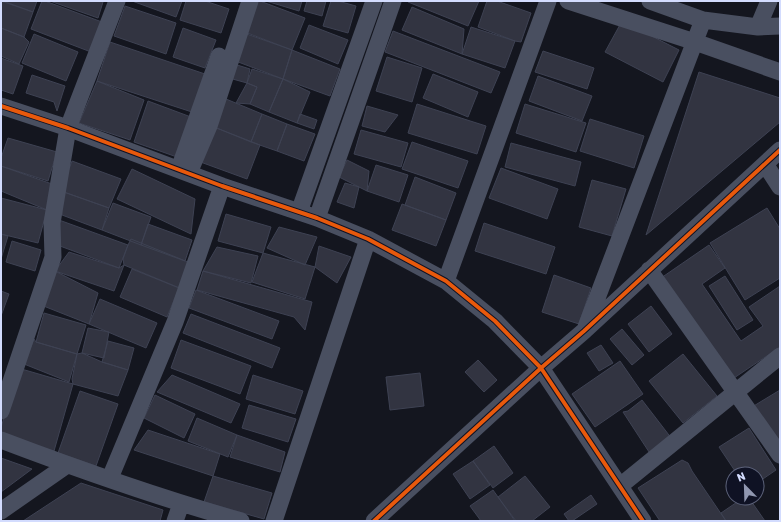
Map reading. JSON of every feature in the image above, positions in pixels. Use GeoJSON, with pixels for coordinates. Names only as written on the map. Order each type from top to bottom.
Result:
{"type":"FeatureCollection","features":[{"type":"Feature","properties":{"kind":"street"},"geometry":{"type":"LineString","coordinates":[[1,411],[53,257],[52,224],[68,128],[117,1]]}},
{"type":"Feature","properties":{"kind":"street"},"geometry":{"type":"LineString","coordinates":[[184,171],[238,1]]}},
{"type":"Feature","properties":{"kind":"street"},"geometry":{"type":"LineString","coordinates":[[184,171],[208,126],[250,1]]}},
{"type":"Feature","properties":{"kind":"street"},"geometry":{"type":"LineString","coordinates":[[300,212],[374,1]]}},
{"type":"Feature","properties":{"kind":"street"},"geometry":{"type":"LineString","coordinates":[[317,218],[394,1]]}},
{"type":"Feature","properties":{"kind":"street"},"geometry":{"type":"LineString","coordinates":[[446,281],[548,1]]}},
{"type":"Feature","properties":{"kind":"street"},"geometry":{"type":"LineString","coordinates":[[568,1],[695,42],[780,72]]}},
{"type":"Feature","properties":{"kind":"street"},"geometry":{"type":"LineString","coordinates":[[650,1],[703,20],[758,27],[780,26]]}},
{"type":"Feature","properties":{"kind":"street"},"geometry":{"type":"LineString","coordinates":[[758,27],[769,1]]}},
{"type":"Feature","properties":{"kind":"street"},"geometry":{"type":"LineString","coordinates":[[584,331],[703,20]]}},
{"type":"Feature","properties":{"kind":"street"},"geometry":{"type":"LineString","coordinates":[[1,106],[68,128],[222,186],[317,218],[368,239],[446,281],[495,321],[541,368],[643,521]]}},
{"type":"Feature","properties":{"kind":"street"},"geometry":{"type":"LineString","coordinates":[[374,521],[541,368],[584,331],[780,150]]}},
{"type":"Feature","properties":{"kind":"street"},"geometry":{"type":"LineString","coordinates":[[764,164],[780,187]]}},
{"type":"Feature","properties":{"kind":"street"},"geometry":{"type":"LineString","coordinates":[[110,478],[176,322],[222,186]]}},
{"type":"Feature","properties":{"kind":"street"},"geometry":{"type":"LineString","coordinates":[[274,521],[368,239]]}},
{"type":"Feature","properties":{"kind":"street"},"geometry":{"type":"LineString","coordinates":[[649,270],[780,455]]}},
{"type":"Feature","properties":{"kind":"street"},"geometry":{"type":"LineString","coordinates":[[620,486],[780,356]]}},
{"type":"Feature","properties":{"kind":"street"},"geometry":{"type":"LineString","coordinates":[[1,440],[66,465],[110,478],[181,504],[241,521]]}},
{"type":"Feature","properties":{"kind":"street"},"geometry":{"type":"LineString","coordinates":[[1,511],[66,465]]}},
{"type":"Feature","properties":{"kind":"street"},"geometry":{"type":"LineString","coordinates":[[175,521],[181,504]]}},
{"type":"Feature","properties":{"kind":"building"},"geometry":{"type":"Polygon","coordinates":[[[1,1],[33,12],[24,37],[1,28],[1,1]]]}},
{"type":"Feature","properties":{"kind":"building"},"geometry":{"type":"Polygon","coordinates":[[[3,1],[37,1],[33,12],[3,1]]]}},
{"type":"Feature","properties":{"kind":"building"},"geometry":{"type":"Polygon","coordinates":[[[42,1],[102,22],[91,52],[31,29],[42,1]]]}},
{"type":"Feature","properties":{"kind":"building"},"geometry":{"type":"Polygon","coordinates":[[[50,1],[101,1],[103,2],[98,18],[50,1]]]}},
{"type":"Feature","properties":{"kind":"building"},"geometry":{"type":"Polygon","coordinates":[[[132,1],[182,1],[176,17],[132,1]]]}},
{"type":"Feature","properties":{"kind":"building"},"geometry":{"type":"Polygon","coordinates":[[[186,1],[205,1],[229,9],[221,33],[180,20],[186,1]]]}},
{"type":"Feature","properties":{"kind":"building"},"geometry":{"type":"Polygon","coordinates":[[[253,1],[260,1],[305,18],[292,50],[242,31],[253,1]]]}},
{"type":"Feature","properties":{"kind":"building"},"geometry":{"type":"Polygon","coordinates":[[[266,1],[302,1],[299,11],[266,1]]]}},
{"type":"Feature","properties":{"kind":"building"},"geometry":{"type":"Polygon","coordinates":[[[307,1],[326,1],[322,16],[304,11],[307,1]]]}},
{"type":"Feature","properties":{"kind":"building"},"geometry":{"type":"Polygon","coordinates":[[[331,1],[338,1],[356,6],[348,33],[323,26],[331,1]]]}},
{"type":"Feature","properties":{"kind":"building"},"geometry":{"type":"Polygon","coordinates":[[[408,1],[479,1],[468,26],[408,1]]]}},
{"type":"Feature","properties":{"kind":"building"},"geometry":{"type":"Polygon","coordinates":[[[487,1],[497,1],[531,13],[521,42],[478,27],[487,1]]]}},
{"type":"Feature","properties":{"kind":"building"},"geometry":{"type":"Polygon","coordinates":[[[125,6],[176,23],[166,54],[114,36],[125,6]]]}},
{"type":"Feature","properties":{"kind":"building"},"geometry":{"type":"Polygon","coordinates":[[[412,7],[464,29],[462,54],[402,30],[412,7]]]}},
{"type":"Feature","properties":{"kind":"building"},"geometry":{"type":"Polygon","coordinates":[[[622,21],[679,50],[663,82],[605,52],[622,21]]]}},
{"type":"Feature","properties":{"kind":"building"},"geometry":{"type":"Polygon","coordinates":[[[309,25],[348,40],[338,64],[300,48],[309,25]]]}},
{"type":"Feature","properties":{"kind":"building"},"geometry":{"type":"Polygon","coordinates":[[[471,27],[515,41],[505,68],[462,54],[471,27]]]}},
{"type":"Feature","properties":{"kind":"building"},"geometry":{"type":"Polygon","coordinates":[[[1,28],[24,37],[29,42],[19,64],[1,56],[1,28]]]}},
{"type":"Feature","properties":{"kind":"building"},"geometry":{"type":"Polygon","coordinates":[[[183,28],[216,40],[205,68],[173,57],[183,28]]]}},
{"type":"Feature","properties":{"kind":"building"},"geometry":{"type":"Polygon","coordinates":[[[393,31],[500,72],[491,93],[385,52],[393,31]]]}},
{"type":"Feature","properties":{"kind":"building"},"geometry":{"type":"Polygon","coordinates":[[[244,33],[292,50],[283,79],[233,60],[244,33]]]}},
{"type":"Feature","properties":{"kind":"building"},"geometry":{"type":"Polygon","coordinates":[[[34,34],[78,52],[66,81],[22,63],[34,34]]]}},
{"type":"Feature","properties":{"kind":"building"},"geometry":{"type":"Polygon","coordinates":[[[110,42],[208,75],[195,113],[97,81],[110,42]]]}},
{"type":"Feature","properties":{"kind":"building"},"geometry":{"type":"Polygon","coordinates":[[[292,50],[340,69],[330,96],[283,79],[292,50]]]}},
{"type":"Feature","properties":{"kind":"building"},"geometry":{"type":"Polygon","coordinates":[[[543,51],[594,68],[587,89],[535,72],[543,51]]]}},
{"type":"Feature","properties":{"kind":"building"},"geometry":{"type":"Polygon","coordinates":[[[387,57],[422,68],[412,102],[376,91],[387,57]]]}},
{"type":"Feature","properties":{"kind":"building"},"geometry":{"type":"Polygon","coordinates":[[[1,58],[23,66],[13,94],[1,90],[1,58]]]}},
{"type":"Feature","properties":{"kind":"building"},"geometry":{"type":"Polygon","coordinates":[[[234,64],[250,69],[247,83],[229,78],[234,64]]]}},
{"type":"Feature","properties":{"kind":"building"},"geometry":{"type":"Polygon","coordinates":[[[252,69],[283,79],[269,112],[250,104],[257,87],[247,83],[252,69]]]}},
{"type":"Feature","properties":{"kind":"building"},"geometry":{"type":"Polygon","coordinates":[[[699,72],[780,98],[780,122],[646,235],[699,72]]]}},
{"type":"Feature","properties":{"kind":"building"},"geometry":{"type":"Polygon","coordinates":[[[433,74],[478,92],[468,117],[423,98],[433,74]]]}},
{"type":"Feature","properties":{"kind":"building"},"geometry":{"type":"Polygon","coordinates":[[[32,75],[65,86],[57,111],[54,102],[26,93],[32,75]]]}},
{"type":"Feature","properties":{"kind":"building"},"geometry":{"type":"Polygon","coordinates":[[[538,76],[592,96],[582,121],[529,101],[538,76]]]}},
{"type":"Feature","properties":{"kind":"building"},"geometry":{"type":"Polygon","coordinates":[[[283,79],[310,92],[297,123],[269,112],[283,79]]]}},
{"type":"Feature","properties":{"kind":"building"},"geometry":{"type":"Polygon","coordinates":[[[97,81],[144,100],[130,140],[79,123],[97,81]]]}},
{"type":"Feature","properties":{"kind":"building"},"geometry":{"type":"Polygon","coordinates":[[[247,83],[257,87],[250,104],[236,103],[247,83]]]}},
{"type":"Feature","properties":{"kind":"building"},"geometry":{"type":"Polygon","coordinates":[[[226,99],[262,114],[251,142],[214,127],[226,99]]]}},
{"type":"Feature","properties":{"kind":"building"},"geometry":{"type":"Polygon","coordinates":[[[148,101],[191,117],[177,157],[134,142],[148,101]]]}},
{"type":"Feature","properties":{"kind":"building"},"geometry":{"type":"Polygon","coordinates":[[[417,104],[486,126],[477,154],[408,133],[417,104]]]}},
{"type":"Feature","properties":{"kind":"building"},"geometry":{"type":"Polygon","coordinates":[[[525,104],[586,123],[576,152],[516,133],[525,104]]]}},
{"type":"Feature","properties":{"kind":"building"},"geometry":{"type":"Polygon","coordinates":[[[367,106],[398,115],[385,132],[362,126],[367,106]]]}},
{"type":"Feature","properties":{"kind":"building"},"geometry":{"type":"Polygon","coordinates":[[[262,114],[287,124],[277,151],[251,142],[262,114]]]}},
{"type":"Feature","properties":{"kind":"building"},"geometry":{"type":"Polygon","coordinates":[[[300,114],[317,120],[314,129],[297,123],[300,114]]]}},
{"type":"Feature","properties":{"kind":"building"},"geometry":{"type":"Polygon","coordinates":[[[590,119],[644,136],[634,168],[580,151],[590,119]]]}},
{"type":"Feature","properties":{"kind":"building"},"geometry":{"type":"Polygon","coordinates":[[[287,124],[315,134],[304,161],[277,151],[287,124]]]}},
{"type":"Feature","properties":{"kind":"building"},"geometry":{"type":"Polygon","coordinates":[[[214,127],[260,145],[247,179],[195,160],[214,127]]]}},
{"type":"Feature","properties":{"kind":"building"},"geometry":{"type":"Polygon","coordinates":[[[361,130],[408,143],[401,167],[354,154],[361,130]]]}},
{"type":"Feature","properties":{"kind":"building"},"geometry":{"type":"Polygon","coordinates":[[[8,138],[57,152],[48,181],[1,166],[1,158],[8,138]]]}},
{"type":"Feature","properties":{"kind":"building"},"geometry":{"type":"Polygon","coordinates":[[[412,142],[468,161],[458,188],[402,169],[412,142]]]}},
{"type":"Feature","properties":{"kind":"building"},"geometry":{"type":"Polygon","coordinates":[[[511,143],[581,162],[575,186],[505,167],[511,143]]]}},
{"type":"Feature","properties":{"kind":"building"},"geometry":{"type":"Polygon","coordinates":[[[347,160],[369,171],[367,191],[339,177],[347,160]]]}},
{"type":"Feature","properties":{"kind":"building"},"geometry":{"type":"Polygon","coordinates":[[[72,161],[121,179],[109,208],[61,191],[72,161]]]}},
{"type":"Feature","properties":{"kind":"building"},"geometry":{"type":"Polygon","coordinates":[[[376,165],[408,175],[399,202],[367,191],[376,165]]]}},
{"type":"Feature","properties":{"kind":"building"},"geometry":{"type":"Polygon","coordinates":[[[1,166],[52,184],[47,210],[1,191],[1,166]]]}},
{"type":"Feature","properties":{"kind":"building"},"geometry":{"type":"Polygon","coordinates":[[[501,168],[558,189],[547,219],[489,198],[501,168]]]}},
{"type":"Feature","properties":{"kind":"building"},"geometry":{"type":"Polygon","coordinates":[[[132,169],[195,199],[191,234],[117,199],[132,169]]]}},
{"type":"Feature","properties":{"kind":"building"},"geometry":{"type":"Polygon","coordinates":[[[415,177],[456,193],[446,220],[405,205],[415,177]]]}},
{"type":"Feature","properties":{"kind":"building"},"geometry":{"type":"Polygon","coordinates":[[[592,180],[626,189],[612,236],[579,227],[592,180]]]}},
{"type":"Feature","properties":{"kind":"building"},"geometry":{"type":"Polygon","coordinates":[[[345,183],[359,187],[354,208],[337,202],[345,183]]]}},
{"type":"Feature","properties":{"kind":"building"},"geometry":{"type":"Polygon","coordinates":[[[61,191],[109,208],[102,230],[62,215],[61,191]]]}},
{"type":"Feature","properties":{"kind":"building"},"geometry":{"type":"Polygon","coordinates":[[[1,198],[47,210],[38,243],[1,234],[1,198]]]}},
{"type":"Feature","properties":{"kind":"building"},"geometry":{"type":"Polygon","coordinates":[[[113,203],[151,217],[141,245],[102,230],[113,203]]]}},
{"type":"Feature","properties":{"kind":"building"},"geometry":{"type":"Polygon","coordinates":[[[402,204],[446,220],[436,246],[392,230],[402,204]]]}},
{"type":"Feature","properties":{"kind":"building"},"geometry":{"type":"Polygon","coordinates":[[[767,208],[780,229],[780,278],[745,300],[710,243],[767,208]]]}},
{"type":"Feature","properties":{"kind":"building"},"geometry":{"type":"Polygon","coordinates":[[[226,214],[271,227],[263,253],[218,241],[226,214]]]}},
{"type":"Feature","properties":{"kind":"building"},"geometry":{"type":"Polygon","coordinates":[[[59,220],[128,245],[119,268],[60,246],[59,220]]]}},
{"type":"Feature","properties":{"kind":"building"},"geometry":{"type":"Polygon","coordinates":[[[484,223],[555,247],[546,274],[475,251],[484,223]]]}},
{"type":"Feature","properties":{"kind":"building"},"geometry":{"type":"Polygon","coordinates":[[[148,224],[192,240],[185,261],[141,245],[148,224]]]}},
{"type":"Feature","properties":{"kind":"building"},"geometry":{"type":"Polygon","coordinates":[[[279,227],[317,237],[305,265],[267,248],[279,227]]]}},
{"type":"Feature","properties":{"kind":"building"},"geometry":{"type":"Polygon","coordinates":[[[1,234],[8,236],[1,259],[1,234]]]}},
{"type":"Feature","properties":{"kind":"building"},"geometry":{"type":"Polygon","coordinates":[[[131,239],[193,264],[182,289],[124,265],[123,259],[131,239]]]}},
{"type":"Feature","properties":{"kind":"building"},"geometry":{"type":"Polygon","coordinates":[[[12,241],[41,250],[35,271],[6,262],[12,241]]]}},
{"type":"Feature","properties":{"kind":"building"},"geometry":{"type":"Polygon","coordinates":[[[709,245],[725,268],[702,284],[741,341],[763,326],[749,307],[780,286],[780,347],[731,380],[661,278],[709,245]]]}},
{"type":"Feature","properties":{"kind":"building"},"geometry":{"type":"Polygon","coordinates":[[[319,246],[351,257],[337,283],[315,267],[319,246]]]}},
{"type":"Feature","properties":{"kind":"building"},"geometry":{"type":"Polygon","coordinates":[[[217,247],[258,256],[251,283],[203,271],[217,247]]]}},
{"type":"Feature","properties":{"kind":"building"},"geometry":{"type":"Polygon","coordinates":[[[69,252],[119,268],[124,265],[114,291],[55,271],[69,252]]]}},
{"type":"Feature","properties":{"kind":"building"},"geometry":{"type":"Polygon","coordinates":[[[263,253],[315,267],[305,299],[252,282],[263,253]]]}},
{"type":"Feature","properties":{"kind":"building"},"geometry":{"type":"Polygon","coordinates":[[[132,269],[179,288],[167,317],[120,297],[132,269]]]}},
{"type":"Feature","properties":{"kind":"building"},"geometry":{"type":"Polygon","coordinates":[[[55,271],[98,293],[89,324],[41,305],[55,271]]]}},
{"type":"Feature","properties":{"kind":"building"},"geometry":{"type":"Polygon","coordinates":[[[203,271],[312,302],[305,330],[294,317],[197,290],[203,271]]]}},
{"type":"Feature","properties":{"kind":"building"},"geometry":{"type":"Polygon","coordinates":[[[554,275],[591,288],[579,324],[542,312],[554,275]]]}},
{"type":"Feature","properties":{"kind":"building"},"geometry":{"type":"Polygon","coordinates":[[[725,276],[753,320],[737,330],[709,286],[725,276]]]}},
{"type":"Feature","properties":{"kind":"building"},"geometry":{"type":"Polygon","coordinates":[[[196,290],[279,321],[272,339],[189,308],[196,290]]]}},
{"type":"Feature","properties":{"kind":"building"},"geometry":{"type":"Polygon","coordinates":[[[1,291],[9,294],[1,316],[1,291]]]}},
{"type":"Feature","properties":{"kind":"building"},"geometry":{"type":"Polygon","coordinates":[[[100,299],[157,323],[146,348],[89,324],[100,299]]]}},
{"type":"Feature","properties":{"kind":"building"},"geometry":{"type":"Polygon","coordinates":[[[651,306],[672,334],[649,352],[628,324],[651,306]]]}},
{"type":"Feature","properties":{"kind":"building"},"geometry":{"type":"Polygon","coordinates":[[[44,313],[86,325],[77,354],[36,342],[44,313]]]}},
{"type":"Feature","properties":{"kind":"building"},"geometry":{"type":"Polygon","coordinates":[[[191,314],[280,348],[272,368],[183,333],[191,314]]]}},
{"type":"Feature","properties":{"kind":"building"},"geometry":{"type":"Polygon","coordinates":[[[88,328],[109,332],[104,358],[82,353],[88,328]]]}},
{"type":"Feature","properties":{"kind":"building"},"geometry":{"type":"Polygon","coordinates":[[[622,329],[644,355],[632,365],[610,339],[622,329]]]}},
{"type":"Feature","properties":{"kind":"building"},"geometry":{"type":"Polygon","coordinates":[[[34,339],[36,342],[77,354],[69,382],[24,364],[34,339]]]}},
{"type":"Feature","properties":{"kind":"building"},"geometry":{"type":"Polygon","coordinates":[[[181,340],[251,366],[240,394],[171,368],[181,340]]]}},
{"type":"Feature","properties":{"kind":"building"},"geometry":{"type":"Polygon","coordinates":[[[108,341],[134,348],[128,370],[102,362],[108,341]]]}},
{"type":"Feature","properties":{"kind":"building"},"geometry":{"type":"Polygon","coordinates":[[[601,345],[613,363],[599,371],[587,353],[601,345]]]}},
{"type":"Feature","properties":{"kind":"building"},"geometry":{"type":"Polygon","coordinates":[[[82,353],[102,362],[128,370],[118,396],[73,384],[72,379],[77,354],[82,353]]]}},
{"type":"Feature","properties":{"kind":"building"},"geometry":{"type":"Polygon","coordinates":[[[683,354],[717,396],[683,423],[649,381],[683,354]]]}},
{"type":"Feature","properties":{"kind":"building"},"geometry":{"type":"Polygon","coordinates":[[[478,360],[497,380],[484,392],[465,372],[478,360]]]}},
{"type":"Feature","properties":{"kind":"building"},"geometry":{"type":"Polygon","coordinates":[[[620,361],[643,394],[595,427],[572,394],[620,361]]]}},
{"type":"Feature","properties":{"kind":"building"},"geometry":{"type":"Polygon","coordinates":[[[18,368],[73,384],[54,451],[1,436],[1,428],[18,368]]]}},
{"type":"Feature","properties":{"kind":"building"},"geometry":{"type":"Polygon","coordinates":[[[420,373],[424,406],[390,410],[386,377],[420,373]]]}},
{"type":"Feature","properties":{"kind":"building"},"geometry":{"type":"Polygon","coordinates":[[[172,375],[240,404],[231,423],[157,392],[172,375]]]}},
{"type":"Feature","properties":{"kind":"building"},"geometry":{"type":"Polygon","coordinates":[[[253,375],[303,391],[295,414],[246,399],[253,375]]]}},
{"type":"Feature","properties":{"kind":"building"},"geometry":{"type":"Polygon","coordinates":[[[780,390],[780,451],[752,407],[780,390]]]}},
{"type":"Feature","properties":{"kind":"building"},"geometry":{"type":"Polygon","coordinates":[[[80,391],[118,404],[96,466],[58,453],[80,391]]]}},
{"type":"Feature","properties":{"kind":"building"},"geometry":{"type":"Polygon","coordinates":[[[155,395],[195,414],[184,438],[144,418],[155,395]]]}},
{"type":"Feature","properties":{"kind":"building"},"geometry":{"type":"Polygon","coordinates":[[[642,400],[672,439],[651,455],[623,412],[628,411],[642,400]]]}},
{"type":"Feature","properties":{"kind":"building"},"geometry":{"type":"Polygon","coordinates":[[[249,405],[296,419],[288,442],[242,428],[249,405]]]}},
{"type":"Feature","properties":{"kind":"building"},"geometry":{"type":"Polygon","coordinates":[[[197,418],[237,435],[228,457],[188,441],[197,418]]]}},
{"type":"Feature","properties":{"kind":"building"},"geometry":{"type":"Polygon","coordinates":[[[749,428],[776,470],[765,478],[765,466],[732,466],[719,447],[749,428]]]}},
{"type":"Feature","properties":{"kind":"building"},"geometry":{"type":"Polygon","coordinates":[[[148,430],[220,454],[213,476],[134,450],[148,430]]]}},
{"type":"Feature","properties":{"kind":"building"},"geometry":{"type":"Polygon","coordinates":[[[237,435],[285,452],[280,472],[230,457],[237,435]]]}},
{"type":"Feature","properties":{"kind":"building"},"geometry":{"type":"Polygon","coordinates":[[[494,446],[513,473],[493,488],[473,461],[494,446]]]}},
{"type":"Feature","properties":{"kind":"building"},"geometry":{"type":"Polygon","coordinates":[[[1,458],[32,469],[1,492],[1,458]]]}},
{"type":"Feature","properties":{"kind":"building"},"geometry":{"type":"Polygon","coordinates":[[[682,460],[688,463],[726,521],[660,521],[638,488],[682,460]]]}},
{"type":"Feature","properties":{"kind":"building"},"geometry":{"type":"Polygon","coordinates":[[[473,461],[490,485],[470,499],[453,474],[473,461]]]}},
{"type":"Feature","properties":{"kind":"building"},"geometry":{"type":"Polygon","coordinates":[[[213,476],[272,493],[264,519],[204,502],[213,476]]]}},
{"type":"Feature","properties":{"kind":"building"},"geometry":{"type":"Polygon","coordinates":[[[525,476],[550,507],[532,521],[516,521],[498,497],[525,476]]]}},
{"type":"Feature","properties":{"kind":"building"},"geometry":{"type":"Polygon","coordinates":[[[81,483],[163,510],[160,521],[23,521],[81,483]]]}},
{"type":"Feature","properties":{"kind":"building"},"geometry":{"type":"Polygon","coordinates":[[[493,490],[515,521],[481,521],[470,506],[493,490]]]}},
{"type":"Feature","properties":{"kind":"building"},"geometry":{"type":"Polygon","coordinates":[[[591,495],[597,504],[572,521],[569,521],[564,514],[591,495]]]}},
{"type":"Feature","properties":{"kind":"building"},"geometry":{"type":"Polygon","coordinates":[[[731,506],[755,506],[765,521],[726,521],[721,513],[731,506]]]}},
{"type":"Feature","properties":{"kind":"cycle path"},"geometry":{"type":"LineString","coordinates":[[1,106],[68,128],[222,186],[317,218],[368,239],[446,281],[495,321],[541,368],[643,521]]}},
{"type":"Feature","properties":{"kind":"cycle path"},"geometry":{"type":"LineString","coordinates":[[374,521],[541,368],[584,331],[780,150]]}}]}
